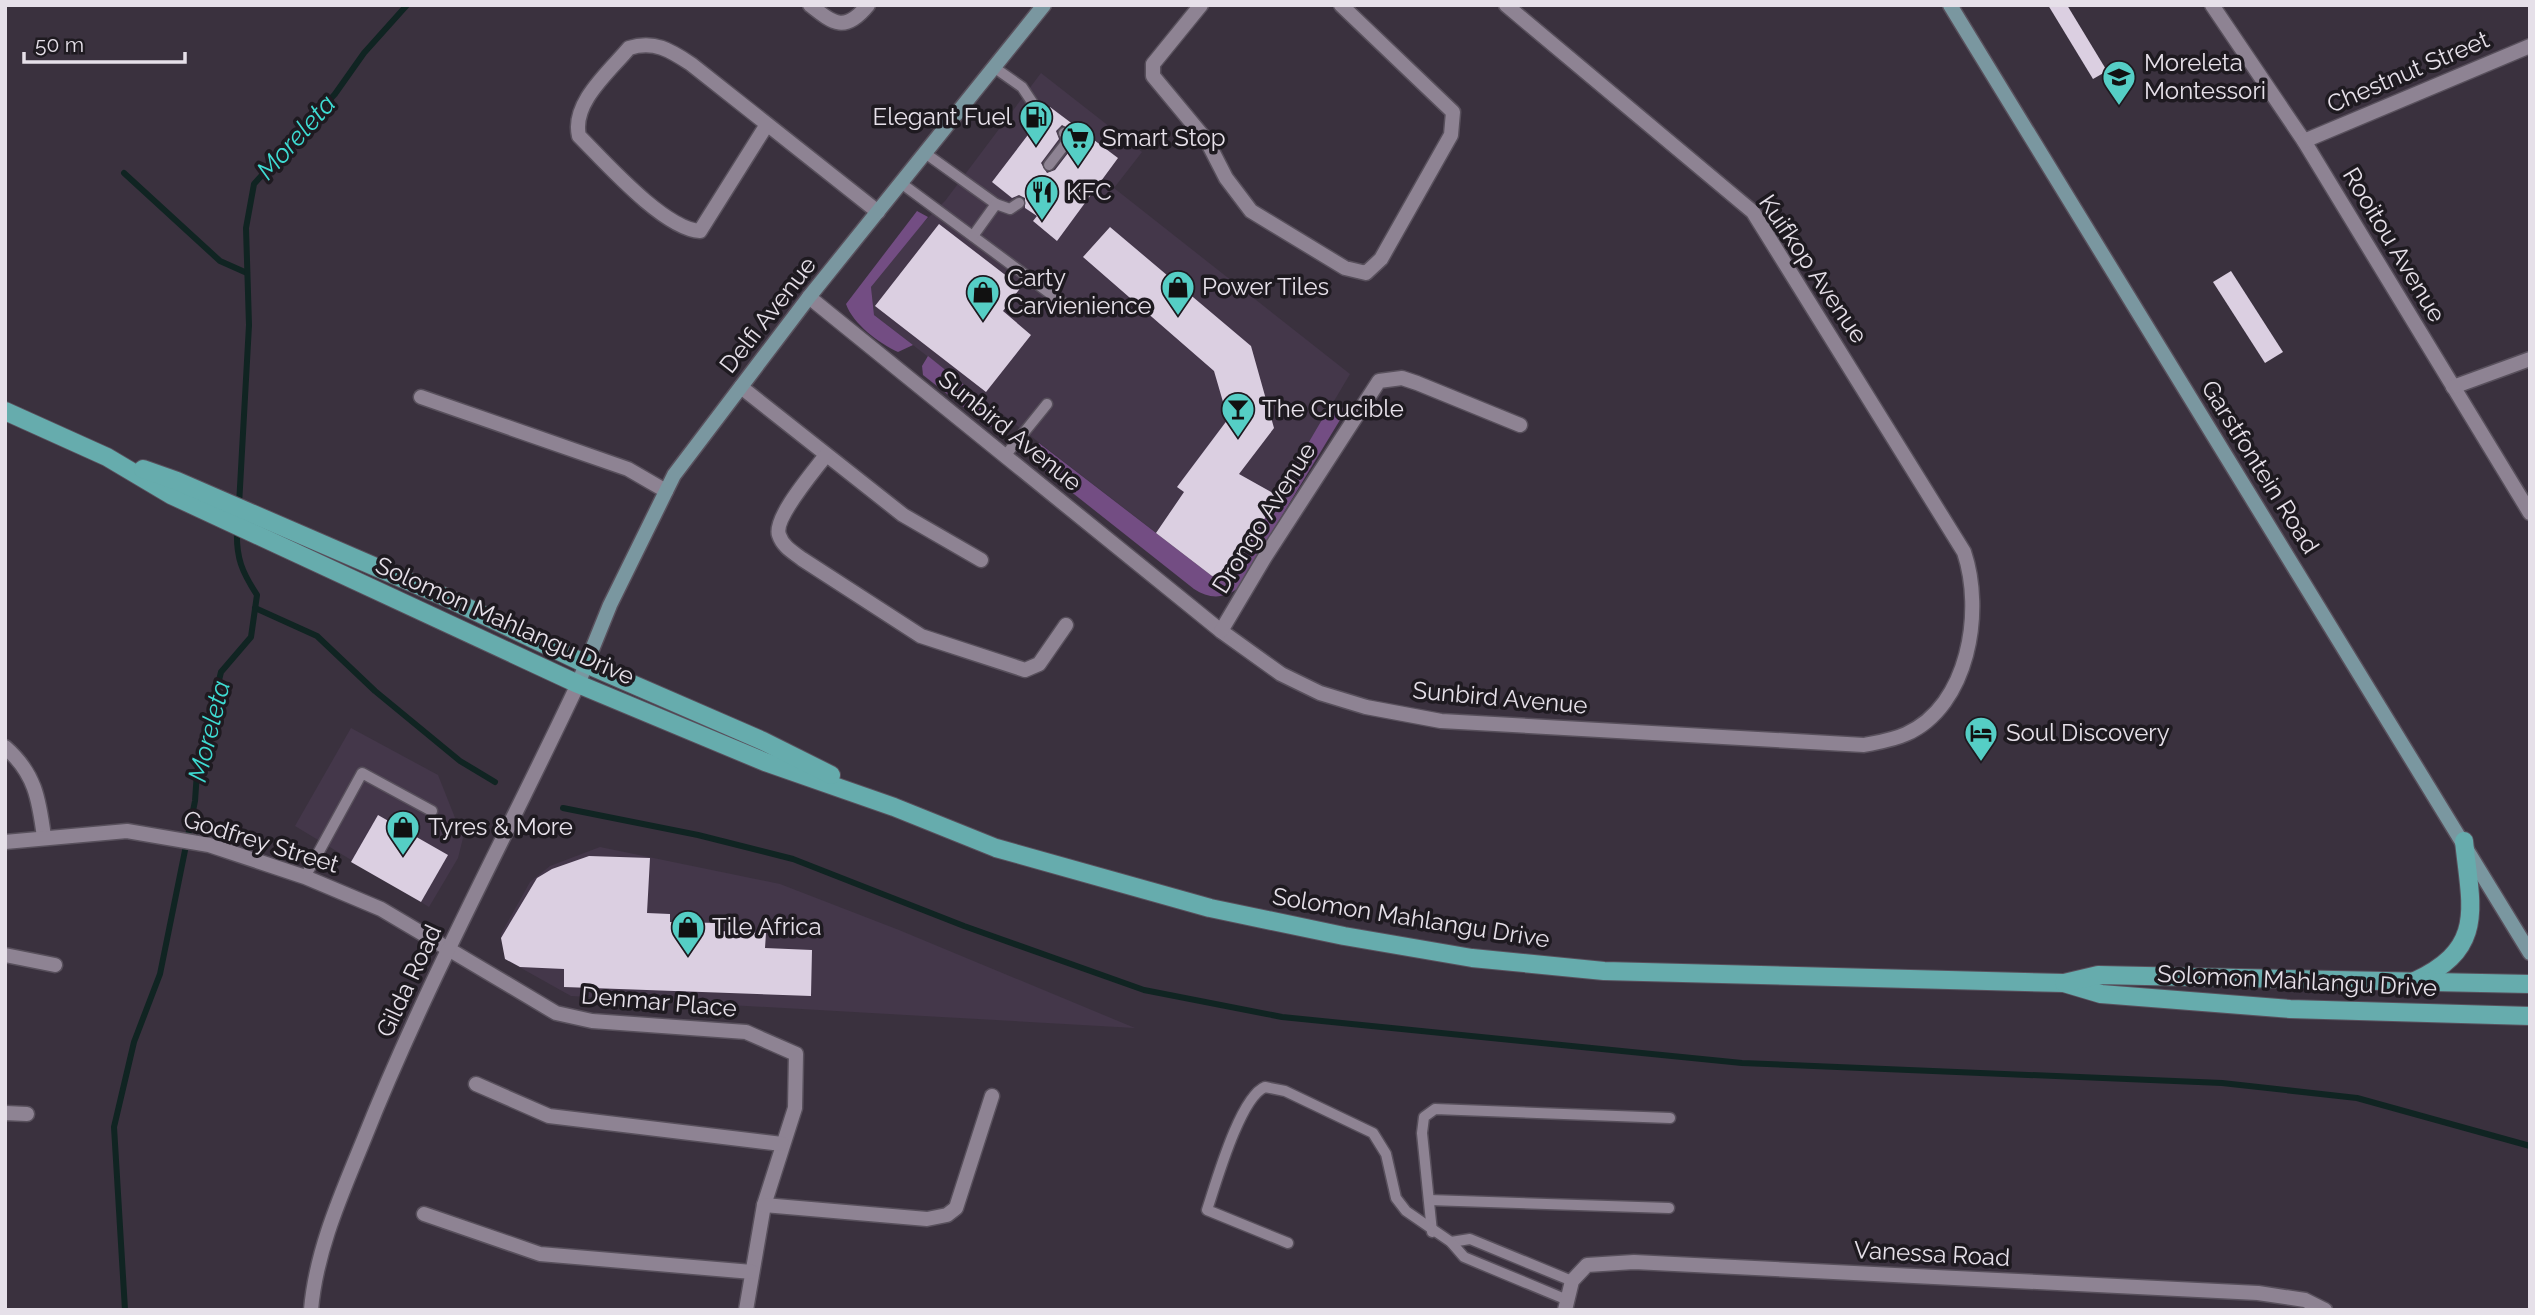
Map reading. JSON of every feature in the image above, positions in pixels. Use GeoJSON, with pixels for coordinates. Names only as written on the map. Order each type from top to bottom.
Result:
{"type":"FeatureCollection","features":[{"type":"Feature","properties":{"kind":"main road","name":"Delfi Avenue"},"geometry":{"type":"LineString","coordinates":[[578,684],[610,605],[674,475],[809,297],[1044,5]]}},
{"type":"Feature","properties":{"kind":"main road","name":"Garstfontein Road"},"geometry":{"type":"LineString","coordinates":[[1950,5],[2464,841],[2530,953]]}},
{"type":"Feature","properties":{"kind":"main road","name":"Solomon Mahlangu Drive"},"geometry":{"type":"LineString","coordinates":[[5,411],[273,533],[578,684],[765,762],[894,807],[996,848],[1210,908],[1344,936],[1472,958],[1604,971],[2064,983],[2098,975],[2530,984]]}},
{"type":"Feature","properties":{"kind":"main road","name":"Solomon Mahlangu Drive"},"geometry":{"type":"LineString","coordinates":[[273,533],[445,597],[586,664],[762,741],[894,807]]}},
{"type":"Feature","properties":{"kind":"main road"},"geometry":{"type":"LineString","coordinates":[[2412,983],[2448,963],[2470,926],[2471,904],[2464,841]]}},
{"type":"Feature","properties":{"kind":"main road","name":"Solomon Mahlangu Drive"},"geometry":{"type":"LineString","coordinates":[[2064,983],[2101,994],[2290,1009],[2530,1016]]}},
{"type":"Feature","properties":{"kind":"street"},"geometry":{"type":"LineString","coordinates":[[810,5],[833,23],[840,24],[855,19],[868,5]]}},
{"type":"Feature","properties":{"kind":"street"},"geometry":{"type":"LineString","coordinates":[[1201,5],[1153,64],[1153,76],[1202,133],[1226,178],[1251,211],[1345,268],[1366,273],[1381,259],[1451,135],[1453,112],[1341,5]]}},
{"type":"Feature","properties":{"kind":"street","name":"Rooitou Avenue"},"geometry":{"type":"LineString","coordinates":[[2212,5],[2304,141],[2530,513]]}},
{"type":"Feature","properties":{"kind":"street","name":"Kuifkop Avenue"},"geometry":{"type":"LineString","coordinates":[[1513,8],[1753,212],[1964,552],[1974,592]]}},
{"type":"Feature","properties":{"kind":"street"},"geometry":{"type":"LineString","coordinates":[[766,126],[700,231],[680,226],[658,210],[579,136],[576,126],[579,114],[590,95],[629,48],[642,44],[668,49],[691,64],[878,212]]}},
{"type":"Feature","properties":{"kind":"street","name":"Chestnut Street"},"geometry":{"type":"LineString","coordinates":[[2304,141],[2530,46]]}},
{"type":"Feature","properties":{"kind":"street","name":"Sunbird Avenue"},"geometry":{"type":"LineString","coordinates":[[809,297],[1222,631],[1281,674],[1320,693],[1366,706],[1441,721],[1864,745],[1908,734],[1947,699],[1964,659],[1974,592]]}},
{"type":"Feature","properties":{"kind":"street"},"geometry":{"type":"LineString","coordinates":[[2453,387],[2530,359]]}},
{"type":"Feature","properties":{"kind":"street","name":"Drongo Avenue"},"geometry":{"type":"LineString","coordinates":[[1222,631],[1279,535],[1380,381],[1402,378],[1520,425]]}},
{"type":"Feature","properties":{"kind":"street"},"geometry":{"type":"LineString","coordinates":[[741,387],[903,515],[981,560]]}},
{"type":"Feature","properties":{"kind":"street"},"geometry":{"type":"LineString","coordinates":[[421,397],[628,469],[666,491]]}},
{"type":"Feature","properties":{"kind":"street"},"geometry":{"type":"LineString","coordinates":[[826,455],[781,518],[778,532],[784,545],[802,559],[921,636],[1025,670],[1033,669],[1039,664],[1066,625]]}},
{"type":"Feature","properties":{"kind":"street","name":"Gilda Road"},"geometry":{"type":"LineString","coordinates":[[311,1310],[319,1262],[380,1098],[447,950],[521,807],[578,684]]}},
{"type":"Feature","properties":{"kind":"street"},"geometry":{"type":"LineString","coordinates":[[5,747],[25,764],[40,802],[44,836]]}},
{"type":"Feature","properties":{"kind":"street","name":"Godfrey Street"},"geometry":{"type":"LineString","coordinates":[[5,842],[44,836],[127,831],[209,845],[305,877],[381,909],[447,950]]}},
{"type":"Feature","properties":{"kind":"street","name":"Denmar Place"},"geometry":{"type":"LineString","coordinates":[[447,950],[556,1013],[573,1018],[746,1032],[796,1054],[795,1108],[782,1144]]}},
{"type":"Feature","properties":{"kind":"street"},"geometry":{"type":"LineString","coordinates":[[5,955],[55,965]]}},
{"type":"Feature","properties":{"kind":"street"},"geometry":{"type":"LineString","coordinates":[[476,1084],[549,1116],[782,1144],[764,1205],[746,1310]]}},
{"type":"Feature","properties":{"kind":"street"},"geometry":{"type":"LineString","coordinates":[[764,1205],[928,1219],[947,1215],[959,1201],[992,1096]]}},
{"type":"Feature","properties":{"kind":"street"},"geometry":{"type":"LineString","coordinates":[[5,1113],[27,1114]]}},
{"type":"Feature","properties":{"kind":"street"},"geometry":{"type":"LineString","coordinates":[[424,1214],[540,1254],[752,1272]]}},
{"type":"Feature","properties":{"kind":"street","name":"Vanessa Road"},"geometry":{"type":"LineString","coordinates":[[1572,1281],[1587,1265],[1675,1263],[2258,1293],[2305,1300],[2325,1310]]}},
{"type":"Feature","properties":{"kind":"street"},"geometry":{"type":"LineString","coordinates":[[1565,1305],[1572,1281]]}},
{"type":"Feature","properties":{"kind":"lane"},"geometry":{"type":"LineString","coordinates":[[995,68],[1022,87],[1042,117]]}},
{"type":"Feature","properties":{"kind":"lane"},"geometry":{"type":"LineString","coordinates":[[1049,165],[1070,138],[1064,133]]}},
{"type":"Feature","properties":{"kind":"lane"},"geometry":{"type":"LineString","coordinates":[[925,153],[996,204],[1010,209],[1019,203]]}},
{"type":"Feature","properties":{"kind":"lane"},"geometry":{"type":"LineString","coordinates":[[901,183],[1067,306]]}},
{"type":"Feature","properties":{"kind":"lane"},"geometry":{"type":"LineString","coordinates":[[973,236],[996,204]]}},
{"type":"Feature","properties":{"kind":"lane"},"geometry":{"type":"LineString","coordinates":[[1005,456],[1047,404]]}},
{"type":"Feature","properties":{"kind":"lane"},"geometry":{"type":"LineString","coordinates":[[305,877],[362,773],[432,811]]}},
{"type":"Feature","properties":{"kind":"lane"},"geometry":{"type":"LineString","coordinates":[[1288,1243],[1208,1210],[1225,1158],[1252,1098],[1265,1087],[1285,1091],[1373,1133],[1386,1154],[1401,1206],[1432,1231],[1451,1242],[1464,1257],[1565,1305]]}},
{"type":"Feature","properties":{"kind":"lane"},"geometry":{"type":"LineString","coordinates":[[1432,1231],[1422,1133],[1424,1117],[1436,1109],[1670,1118]]}},
{"type":"Feature","properties":{"kind":"lane"},"geometry":{"type":"LineString","coordinates":[[1429,1200],[1670,1208]]}},
{"type":"Feature","properties":{"kind":"lane"},"geometry":{"type":"LineString","coordinates":[[1451,1242],[1470,1239],[1572,1281]]}},
{"type":"Feature","properties":{"kind":"shaded area"},"geometry":{"type":"Polygon","coordinates":[[[1041,73],[1142,152],[1114,188],[1350,374],[1232,574],[1212,576],[874,315],[871,287],[920,226],[945,201],[1041,73]]]}},
{"type":"Feature","properties":{"kind":"shaded area"},"geometry":{"type":"Polygon","coordinates":[[[917,211],[928,217],[871,287],[874,315],[913,345],[898,352],[868,332],[854,319],[846,304],[917,211]]]}},
{"type":"Feature","properties":{"kind":"shaded area"},"geometry":{"type":"Polygon","coordinates":[[[928,356],[1009,421],[1005,425],[989,427],[923,375],[922,366],[928,356]]]}},
{"type":"Feature","properties":{"kind":"shaded area"},"geometry":{"type":"Polygon","coordinates":[[[1333,401],[1346,410],[1238,588],[1222,596],[1205,595],[1194,589],[1036,464],[1035,449],[1039,443],[1212,576],[1232,573],[1333,401]]]}},
{"type":"Feature","properties":{"kind":"shaded area"},"geometry":{"type":"Polygon","coordinates":[[[351,728],[438,775],[463,838],[458,858],[429,907],[295,826],[351,728]]]}},
{"type":"Feature","properties":{"kind":"shaded area"},"geometry":{"type":"Polygon","coordinates":[[[600,847],[780,884],[899,930],[1135,1028],[571,996],[505,959],[501,934],[530,882],[550,866],[600,847]]]}},
{"type":"Feature","properties":{"kind":"building"},"geometry":{"type":"Polygon","coordinates":[[[2048,5],[2067,5],[2107,71],[2093,79],[2048,5]]]}},
{"type":"Feature","properties":{"kind":"building"},"geometry":{"type":"Polygon","coordinates":[[[1050,107],[1118,158],[1057,241],[1033,221],[1037,216],[1025,208],[1025,198],[1019,195],[1012,198],[992,182],[1037,123],[1043,125],[1049,121],[1047,110],[1050,107]],[[1062,125],[1056,131],[1059,139],[1041,163],[1047,173],[1055,170],[1078,140],[1075,132],[1062,125]]]}},
{"type":"Feature","properties":{"kind":"building"},"geometry":{"type":"Polygon","coordinates":[[[939,224],[1021,287],[1003,311],[1031,335],[986,392],[875,306],[939,224]]]}},
{"type":"Feature","properties":{"kind":"building"},"geometry":{"type":"Polygon","coordinates":[[[1110,227],[1251,346],[1274,428],[1239,474],[1278,496],[1232,574],[1212,576],[1156,533],[1184,492],[1177,487],[1228,419],[1214,371],[1083,257],[1110,227]]]}},
{"type":"Feature","properties":{"kind":"building"},"geometry":{"type":"Polygon","coordinates":[[[2231,271],[2283,352],[2265,363],[2213,282],[2231,271]]]}},
{"type":"Feature","properties":{"kind":"building"},"geometry":{"type":"Polygon","coordinates":[[[378,815],[448,855],[421,902],[351,862],[378,815]]]}},
{"type":"Feature","properties":{"kind":"building"},"geometry":{"type":"Polygon","coordinates":[[[589,856],[650,858],[647,913],[670,914],[670,922],[719,923],[719,931],[766,933],[765,948],[812,950],[811,996],[564,987],[564,969],[520,967],[505,959],[501,938],[537,878],[552,869],[589,856]]]}},
{"type":"Feature","properties":{"kind":"waterway","name":"Moreleta"},"geometry":{"type":"LineString","coordinates":[[239,505],[249,325],[246,228],[254,184],[335,94],[364,53],[407,5]]}},
{"type":"Feature","properties":{"kind":"waterway"},"geometry":{"type":"LineString","coordinates":[[124,173],[220,261],[247,273]]}},
{"type":"Feature","properties":{"kind":"waterway","name":"Moreleta"},"geometry":{"type":"LineString","coordinates":[[125,1310],[114,1127],[134,1042],[160,974],[195,801],[197,772],[221,672],[251,637],[257,595],[241,564],[237,530]]}},
{"type":"Feature","properties":{"kind":"waterway"},"geometry":{"type":"LineString","coordinates":[[255,608],[317,636],[375,691],[460,761],[495,782]]}},
{"type":"Feature","properties":{"kind":"waterway"},"geometry":{"type":"LineString","coordinates":[[563,808],[698,835],[793,859],[964,926],[1144,990],[1282,1017],[1742,1063],[2222,1083],[2357,1098],[2530,1146]]}},
{"type":"Feature","properties":{"kind":"place","name":"Moreleta Montessori"},"geometry":{"type":"Point","coordinates":[2119,107]}},
{"type":"Feature","properties":{"kind":"place","name":"Elegant Fuel"},"geometry":{"type":"Point","coordinates":[1036,147]}},
{"type":"Feature","properties":{"kind":"place","name":"Smart Stop"},"geometry":{"type":"Point","coordinates":[1078,168]}},
{"type":"Feature","properties":{"kind":"place","name":"KFC"},"geometry":{"type":"Point","coordinates":[1042,222]}},
{"type":"Feature","properties":{"kind":"place","name":"Power Tiles"},"geometry":{"type":"Point","coordinates":[1178,317]}},
{"type":"Feature","properties":{"kind":"place","name":"Carty Carvienience"},"geometry":{"type":"Point","coordinates":[983,322]}},
{"type":"Feature","properties":{"kind":"place","name":"The Crucible"},"geometry":{"type":"Point","coordinates":[1238,439]}},
{"type":"Feature","properties":{"kind":"place","name":"Soul Discovery"},"geometry":{"type":"Point","coordinates":[1981,763]}},
{"type":"Feature","properties":{"kind":"place","name":"Tyres & More"},"geometry":{"type":"Point","coordinates":[403,857]}},
{"type":"Feature","properties":{"kind":"place","name":"Tile Africa"},"geometry":{"type":"Point","coordinates":[688,957]}}]}
